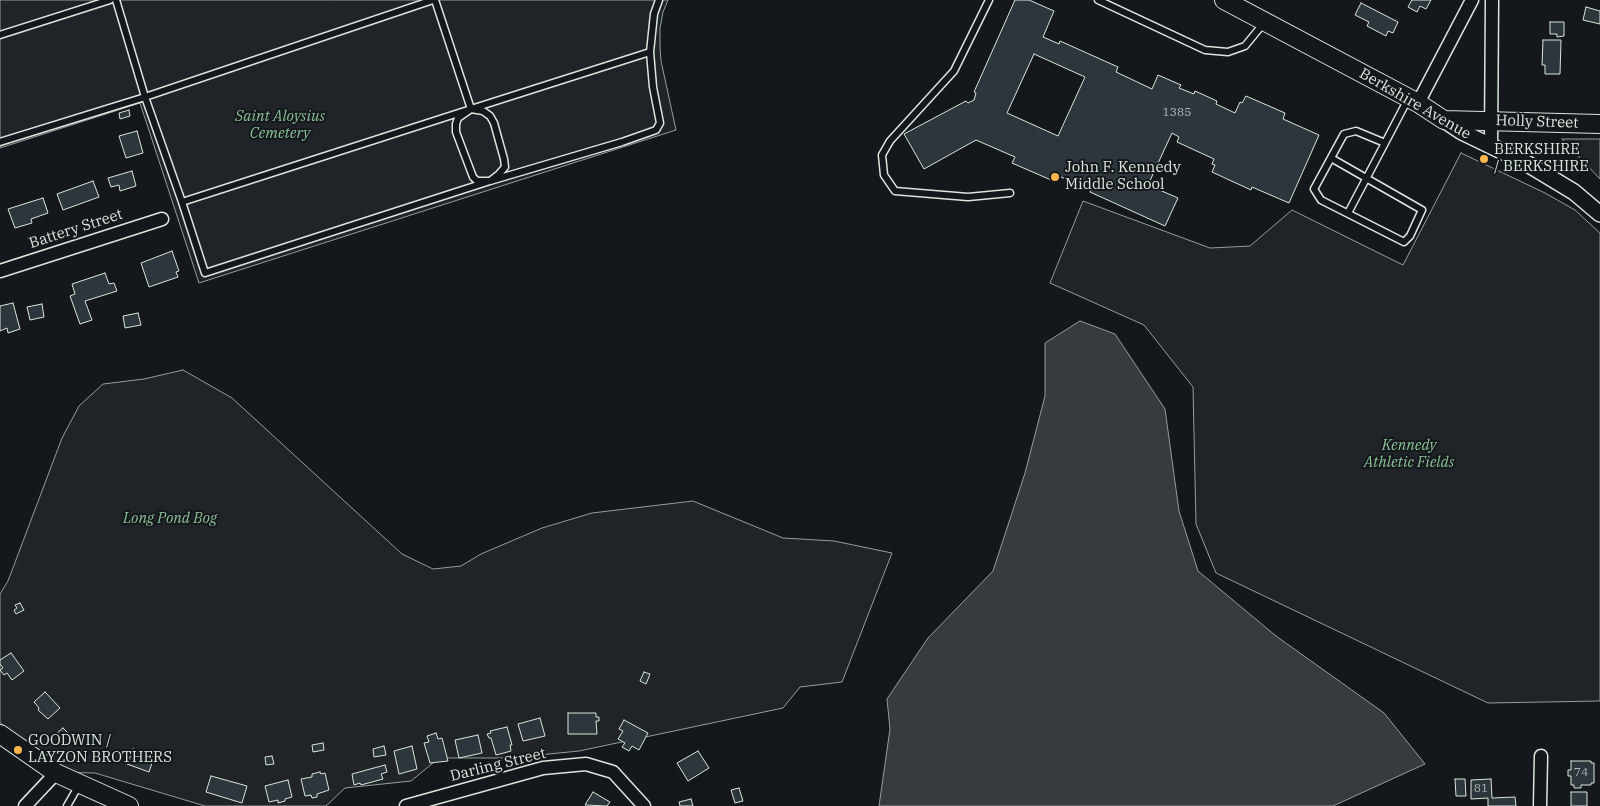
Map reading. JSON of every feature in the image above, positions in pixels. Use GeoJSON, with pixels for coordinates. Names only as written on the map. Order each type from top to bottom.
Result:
{"type":"FeatureCollection","features":[{"type":"Feature","properties":{"kind":"main road","name":"Berkshire Avenue"},"geometry":{"type":"LineString","coordinates":[[1224,0],[1414,100],[1444,120]]}},
{"type":"Feature","properties":{"kind":"main road","name":"Holly Street"},"geometry":{"type":"LineString","coordinates":[[1444,120],[1600,124]]}},
{"type":"Feature","properties":{"kind":"main road"},"geometry":{"type":"LineString","coordinates":[[0,734],[56,773],[129,806]]}},
{"type":"Feature","properties":{"kind":"street"},"geometry":{"type":"LineString","coordinates":[[1414,100],[1472,0]]}},
{"type":"Feature","properties":{"kind":"street"},"geometry":{"type":"LineString","coordinates":[[1491,146],[1492,0]]}},
{"type":"Feature","properties":{"kind":"street","name":"Berkshire Avenue"},"geometry":{"type":"LineString","coordinates":[[1444,120],[1462,132],[1526,163],[1574,192],[1600,214]]}},
{"type":"Feature","properties":{"kind":"street","name":"Battery Street"},"geometry":{"type":"LineString","coordinates":[[0,271],[162,219]]}},
{"type":"Feature","properties":{"kind":"street"},"geometry":{"type":"LineString","coordinates":[[1540,806],[1541,756]]}},
{"type":"Feature","properties":{"kind":"street","name":"Darling Street"},"geometry":{"type":"LineString","coordinates":[[406,806],[543,768],[586,764],[613,772],[644,806]]}},
{"type":"Feature","properties":{"kind":"street"},"geometry":{"type":"LineString","coordinates":[[25,806],[56,773]]}},
{"type":"Feature","properties":{"kind":"lane"},"geometry":{"type":"LineString","coordinates":[[0,35],[110,0]]}},
{"type":"Feature","properties":{"kind":"lane"},"geometry":{"type":"LineString","coordinates":[[116,0],[145,96],[205,272],[656,130],[660,123],[652,87],[650,52],[654,14],[660,0]]}},
{"type":"Feature","properties":{"kind":"lane"},"geometry":{"type":"LineString","coordinates":[[0,142],[434,0],[471,109]]}},
{"type":"Feature","properties":{"kind":"lane"},"geometry":{"type":"LineString","coordinates":[[989,0],[954,71],[890,141],[882,155],[884,175],[895,191],[968,197],[1010,193]]}},
{"type":"Feature","properties":{"kind":"lane"},"geometry":{"type":"LineString","coordinates":[[1098,0],[1206,50],[1228,52],[1245,46],[1265,22]]}},
{"type":"Feature","properties":{"kind":"lane"},"geometry":{"type":"LineString","coordinates":[[182,202],[650,52]]}},
{"type":"Feature","properties":{"kind":"lane"},"geometry":{"type":"LineString","coordinates":[[1348,213],[1385,143],[1414,100]]}},
{"type":"Feature","properties":{"kind":"lane"},"geometry":{"type":"LineString","coordinates":[[471,109],[483,111],[490,116],[494,123],[504,159],[505,167],[490,181],[477,180],[473,177],[456,132],[458,118],[471,109]]}},
{"type":"Feature","properties":{"kind":"lane"},"geometry":{"type":"LineString","coordinates":[[1331,158],[1422,210],[1410,236],[1404,242],[1321,200],[1314,189],[1344,134],[1356,131],[1385,143]]}},
{"type":"Feature","properties":{"kind":"lane"},"geometry":{"type":"LineString","coordinates":[[67,806],[79,784]]}},
{"type":"Feature","properties":{"kind":"green space","name":"Saint Aloysius Cemetery"},"geometry":{"type":"Polygon","coordinates":[[[0,0],[668,0],[663,12],[660,28],[660,47],[661,61],[676,130],[199,283],[140,103],[0,148],[0,0]]]}},
{"type":"Feature","properties":{"kind":"green space"},"geometry":{"type":"Polygon","coordinates":[[[1562,139],[1600,139],[1600,179],[1562,139]]]}},
{"type":"Feature","properties":{"kind":"green space","name":"Kennedy Athletic Fields"},"geometry":{"type":"Polygon","coordinates":[[[1461,153],[1545,193],[1575,210],[1600,233],[1600,701],[1488,703],[1216,573],[1196,524],[1193,387],[1144,325],[1050,283],[1083,201],[1210,248],[1250,246],[1292,210],[1403,265],[1461,153]]]}},
{"type":"Feature","properties":{"kind":"green space","name":"Long Pond Bog"},"geometry":{"type":"Polygon","coordinates":[[[183,370],[232,398],[402,554],[433,569],[461,566],[481,554],[542,528],[592,513],[693,501],[783,538],[834,541],[892,553],[842,682],[800,687],[783,708],[579,751],[509,758],[439,758],[411,781],[345,788],[326,806],[205,806],[95,773],[51,772],[0,722],[0,594],[8,581],[62,438],[79,406],[103,384],[144,379],[183,370]]]}},
{"type":"Feature","properties":{"kind":"shaded area"},"geometry":{"type":"Polygon","coordinates":[[[1080,321],[1115,334],[1165,409],[1179,511],[1198,571],[1276,636],[1384,713],[1425,764],[1333,806],[879,806],[890,729],[887,699],[928,638],[993,571],[1025,473],[1045,396],[1045,343],[1080,321]]]}},
{"type":"Feature","properties":{"kind":"building"},"geometry":{"type":"Polygon","coordinates":[[[1015,0],[1029,0],[1054,11],[1043,37],[1059,44],[1060,41],[1118,67],[1116,72],[1152,89],[1158,75],[1181,85],[1179,88],[1194,94],[1195,91],[1217,101],[1216,104],[1235,113],[1240,102],[1242,103],[1246,96],[1285,113],[1283,119],[1319,135],[1289,203],[1252,187],[1251,190],[1212,172],[1215,165],[1212,164],[1214,159],[1177,142],[1179,137],[1172,133],[1148,185],[1178,198],[1165,226],[1054,174],[1051,180],[1012,163],[1015,157],[976,140],[924,169],[904,134],[966,101],[968,103],[974,100],[976,93],[974,92],[1015,0]],[[1034,54],[1007,113],[1058,136],[1085,77],[1034,54]]]}},
{"type":"Feature","properties":{"kind":"building"},"geometry":{"type":"Polygon","coordinates":[[[1412,0],[1431,0],[1426,9],[1420,6],[1417,12],[1408,7],[1412,0]]]}},
{"type":"Feature","properties":{"kind":"building"},"geometry":{"type":"Polygon","coordinates":[[[1361,3],[1398,22],[1393,33],[1388,31],[1386,36],[1367,26],[1369,22],[1355,15],[1361,3]]]}},
{"type":"Feature","properties":{"kind":"building"},"geometry":{"type":"Polygon","coordinates":[[[1586,7],[1600,11],[1600,24],[1583,20],[1586,7]]]}},
{"type":"Feature","properties":{"kind":"building"},"geometry":{"type":"Polygon","coordinates":[[[1550,22],[1564,22],[1564,36],[1557,37],[1557,34],[1550,34],[1550,22]]]}},
{"type":"Feature","properties":{"kind":"building"},"geometry":{"type":"Polygon","coordinates":[[[1543,40],[1561,40],[1560,74],[1545,74],[1545,65],[1542,65],[1543,40]]]}},
{"type":"Feature","properties":{"kind":"building"},"geometry":{"type":"Polygon","coordinates":[[[129,110],[130,116],[120,119],[119,113],[129,110]]]}},
{"type":"Feature","properties":{"kind":"building"},"geometry":{"type":"Polygon","coordinates":[[[137,131],[143,153],[126,158],[119,136],[137,131]]]}},
{"type":"Feature","properties":{"kind":"building"},"geometry":{"type":"Polygon","coordinates":[[[132,171],[136,186],[120,191],[119,185],[111,187],[108,178],[132,171]]]}},
{"type":"Feature","properties":{"kind":"building"},"geometry":{"type":"Polygon","coordinates":[[[93,181],[99,197],[63,210],[57,194],[93,181]]]}},
{"type":"Feature","properties":{"kind":"building"},"geometry":{"type":"Polygon","coordinates":[[[43,198],[48,213],[31,219],[32,223],[15,228],[8,209],[43,198]]]}},
{"type":"Feature","properties":{"kind":"building"},"geometry":{"type":"Polygon","coordinates":[[[172,251],[179,271],[176,272],[178,277],[149,287],[141,263],[172,251]]]}},
{"type":"Feature","properties":{"kind":"building"},"geometry":{"type":"Polygon","coordinates":[[[105,273],[109,284],[114,283],[117,291],[85,301],[92,320],[80,324],[70,296],[75,294],[72,284],[105,273]]]}},
{"type":"Feature","properties":{"kind":"building"},"geometry":{"type":"Polygon","coordinates":[[[13,303],[20,329],[8,333],[7,328],[0,331],[0,306],[13,303]]]}},
{"type":"Feature","properties":{"kind":"building"},"geometry":{"type":"Polygon","coordinates":[[[42,304],[44,317],[30,320],[27,307],[42,304]]]}},
{"type":"Feature","properties":{"kind":"building"},"geometry":{"type":"Polygon","coordinates":[[[138,313],[141,325],[125,328],[123,316],[138,313]]]}},
{"type":"Feature","properties":{"kind":"building"},"geometry":{"type":"Polygon","coordinates":[[[20,603],[24,610],[16,614],[14,610],[17,608],[15,605],[20,603]]]}},
{"type":"Feature","properties":{"kind":"building"},"geometry":{"type":"Polygon","coordinates":[[[11,653],[24,671],[12,680],[7,673],[4,675],[0,670],[3,668],[0,660],[11,653]]]}},
{"type":"Feature","properties":{"kind":"building"},"geometry":{"type":"Polygon","coordinates":[[[644,672],[650,674],[646,684],[640,681],[644,672]]]}},
{"type":"Feature","properties":{"kind":"building"},"geometry":{"type":"Polygon","coordinates":[[[45,692],[60,708],[48,719],[38,710],[39,708],[34,702],[45,692]]]}},
{"type":"Feature","properties":{"kind":"building"},"geometry":{"type":"Polygon","coordinates":[[[568,713],[596,713],[596,717],[599,717],[599,721],[596,721],[597,734],[568,734],[568,713]]]}},
{"type":"Feature","properties":{"kind":"building"},"geometry":{"type":"Polygon","coordinates":[[[540,718],[545,736],[523,741],[518,724],[540,718]]]}},
{"type":"Feature","properties":{"kind":"building"},"geometry":{"type":"Polygon","coordinates":[[[624,720],[648,733],[639,750],[632,746],[629,751],[622,747],[625,743],[618,739],[623,731],[619,729],[624,720]]]}},
{"type":"Feature","properties":{"kind":"building"},"geometry":{"type":"Polygon","coordinates":[[[507,727],[512,745],[510,745],[511,751],[496,755],[491,738],[487,734],[491,733],[490,731],[507,727]]]}},
{"type":"Feature","properties":{"kind":"building"},"geometry":{"type":"Polygon","coordinates":[[[63,728],[68,733],[62,739],[56,734],[63,728]]]}},
{"type":"Feature","properties":{"kind":"building"},"geometry":{"type":"Polygon","coordinates":[[[436,733],[438,739],[442,738],[448,761],[430,763],[424,743],[429,742],[427,736],[436,733]]]}},
{"type":"Feature","properties":{"kind":"building"},"geometry":{"type":"Polygon","coordinates":[[[478,735],[482,753],[459,758],[455,740],[478,735]]]}},
{"type":"Feature","properties":{"kind":"building"},"geometry":{"type":"Polygon","coordinates":[[[323,743],[324,750],[313,752],[312,745],[323,743]]]}},
{"type":"Feature","properties":{"kind":"building"},"geometry":{"type":"Polygon","coordinates":[[[384,746],[386,755],[374,757],[373,749],[384,746]]]}},
{"type":"Feature","properties":{"kind":"building"},"geometry":{"type":"Polygon","coordinates":[[[412,746],[417,769],[399,774],[394,751],[412,746]]]}},
{"type":"Feature","properties":{"kind":"building"},"geometry":{"type":"Polygon","coordinates":[[[133,749],[154,757],[149,772],[127,764],[133,749]]]}},
{"type":"Feature","properties":{"kind":"building"},"geometry":{"type":"Polygon","coordinates":[[[698,751],[709,768],[688,781],[677,763],[698,751]]]}},
{"type":"Feature","properties":{"kind":"building"},"geometry":{"type":"Polygon","coordinates":[[[272,756],[274,764],[266,765],[265,757],[272,756]]]}},
{"type":"Feature","properties":{"kind":"building"},"geometry":{"type":"Polygon","coordinates":[[[1571,761],[1591,761],[1591,763],[1594,763],[1594,783],[1591,783],[1591,785],[1581,785],[1581,788],[1574,788],[1574,785],[1571,785],[1571,776],[1568,776],[1568,770],[1571,770],[1571,761]]]}},
{"type":"Feature","properties":{"kind":"building"},"geometry":{"type":"Polygon","coordinates":[[[385,765],[387,772],[381,774],[383,779],[354,785],[352,774],[385,765]]]}},
{"type":"Feature","properties":{"kind":"building"},"geometry":{"type":"Polygon","coordinates":[[[320,772],[321,774],[325,773],[329,790],[317,794],[317,797],[305,796],[301,779],[312,777],[312,774],[320,772]]]}},
{"type":"Feature","properties":{"kind":"building"},"geometry":{"type":"Polygon","coordinates":[[[211,776],[247,786],[242,803],[206,792],[211,776]]]}},
{"type":"Feature","properties":{"kind":"building"},"geometry":{"type":"Polygon","coordinates":[[[1455,779],[1465,779],[1466,796],[1456,796],[1455,779]]]}},
{"type":"Feature","properties":{"kind":"building"},"geometry":{"type":"Polygon","coordinates":[[[1491,779],[1492,798],[1515,797],[1516,806],[1488,806],[1488,798],[1471,799],[1471,780],[1491,779]]]}},
{"type":"Feature","properties":{"kind":"building"},"geometry":{"type":"Polygon","coordinates":[[[288,780],[292,797],[278,803],[278,800],[269,802],[265,786],[288,780]]]}},
{"type":"Feature","properties":{"kind":"building"},"geometry":{"type":"Polygon","coordinates":[[[739,788],[743,801],[735,803],[731,790],[739,788]]]}},
{"type":"Feature","properties":{"kind":"building"},"geometry":{"type":"Polygon","coordinates":[[[593,792],[610,802],[607,806],[585,805],[593,792]]]}},
{"type":"Feature","properties":{"kind":"building"},"geometry":{"type":"Polygon","coordinates":[[[1571,792],[1587,792],[1587,806],[1571,806],[1571,792]]]}},
{"type":"Feature","properties":{"kind":"building"},"geometry":{"type":"Polygon","coordinates":[[[691,799],[693,806],[680,806],[679,802],[691,799]]]}},
{"type":"Feature","properties":{"kind":"place","name":"BERKSHIRE / BERKSHIRE"},"geometry":{"type":"Point","coordinates":[1484,159]}},
{"type":"Feature","properties":{"kind":"place","name":"John F. Kennedy Middle School"},"geometry":{"type":"Point","coordinates":[1055,177]}},
{"type":"Feature","properties":{"kind":"place","name":"GOODWIN / LAYZON BROTHERS"},"geometry":{"type":"Point","coordinates":[18,750]}}]}
